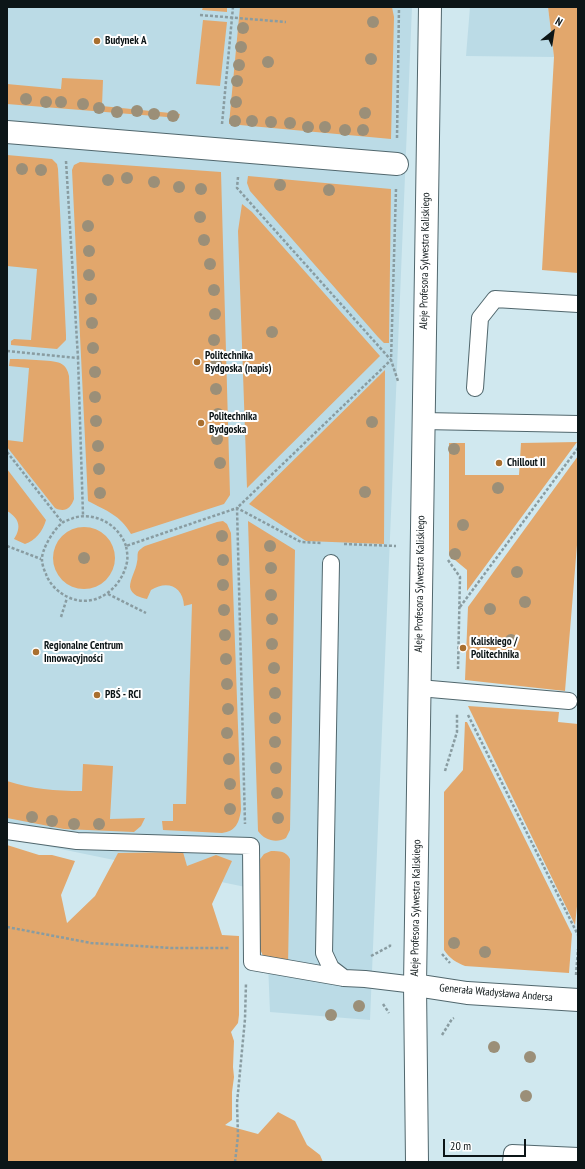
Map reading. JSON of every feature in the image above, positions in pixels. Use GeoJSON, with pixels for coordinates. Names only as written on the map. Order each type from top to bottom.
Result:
{"type":"FeatureCollection","features":[{"type":"Feature","properties":{"kind":"street","name":"Aleje Profesora Sylwestra Kaliskiego"},"geometry":{"type":"LineString","coordinates":[[417,1162],[415,985],[430,7]]}},
{"type":"Feature","properties":{"kind":"street"},"geometry":{"type":"LineString","coordinates":[[7,132],[64,138],[396,164]]}},
{"type":"Feature","properties":{"kind":"street","name":"Generała Władysława Andersa"},"geometry":{"type":"LineString","coordinates":[[415,985],[466,993],[578,1000]]}},
{"type":"Feature","properties":{"kind":"lane"},"geometry":{"type":"LineString","coordinates":[[474,388],[480,318],[495,299],[578,304]]}},
{"type":"Feature","properties":{"kind":"lane"},"geometry":{"type":"LineString","coordinates":[[423,421],[578,424]]}},
{"type":"Feature","properties":{"kind":"lane"},"geometry":{"type":"LineString","coordinates":[[331,563],[324,953],[331,968],[344,978]]}},
{"type":"Feature","properties":{"kind":"lane"},"geometry":{"type":"LineString","coordinates":[[419,688],[569,701]]}},
{"type":"Feature","properties":{"kind":"lane"},"geometry":{"type":"LineString","coordinates":[[7,831],[78,841],[251,846],[252,962],[344,978],[415,985]]}},
{"type":"Feature","properties":{"kind":"lane"},"geometry":{"type":"LineString","coordinates":[[511,1162],[512,1153],[578,1156]]}},
{"type":"Feature","properties":{"kind":"path"},"geometry":{"type":"LineString","coordinates":[[222,150],[222,128],[233,7]]}},
{"type":"Feature","properties":{"kind":"path"},"geometry":{"type":"LineString","coordinates":[[399,7],[390,360],[399,385]]}},
{"type":"Feature","properties":{"kind":"path"},"geometry":{"type":"LineString","coordinates":[[200,15],[286,22]]}},
{"type":"Feature","properties":{"kind":"path"},"geometry":{"type":"LineString","coordinates":[[64,138],[78,358],[83,515]]}},
{"type":"Feature","properties":{"kind":"path"},"geometry":{"type":"LineString","coordinates":[[237,188],[390,360]]}},
{"type":"Feature","properties":{"kind":"path"},"geometry":{"type":"LineString","coordinates":[[7,351],[78,358]]}},
{"type":"Feature","properties":{"kind":"path"},"geometry":{"type":"LineString","coordinates":[[126,546],[237,508],[390,360]]}},
{"type":"Feature","properties":{"kind":"path"},"geometry":{"type":"LineString","coordinates":[[459,608],[578,448]]}},
{"type":"Feature","properties":{"kind":"path"},"geometry":{"type":"LineString","coordinates":[[7,452],[62,522]]}},
{"type":"Feature","properties":{"kind":"path"},"geometry":{"type":"LineString","coordinates":[[237,508],[301,542],[324,543]]}},
{"type":"Feature","properties":{"kind":"path"},"geometry":{"type":"LineString","coordinates":[[237,508],[245,846]]}},
{"type":"Feature","properties":{"kind":"path"},"geometry":{"type":"LineString","coordinates":[[83,515],[104,521],[114,528],[124,539],[128,560],[120,580],[108,594],[93,601],[68,598],[56,589],[46,576],[41,559],[48,540],[62,522],[83,515]]}},
{"type":"Feature","properties":{"kind":"path"},"geometry":{"type":"LineString","coordinates":[[340,544],[396,546],[396,554]]}},
{"type":"Feature","properties":{"kind":"path"},"geometry":{"type":"LineString","coordinates":[[7,546],[41,559]]}},
{"type":"Feature","properties":{"kind":"path"},"geometry":{"type":"LineString","coordinates":[[108,594],[146,613]]}},
{"type":"Feature","properties":{"kind":"path"},"geometry":{"type":"LineString","coordinates":[[61,617],[68,598]]}},
{"type":"Feature","properties":{"kind":"path"},"geometry":{"type":"LineString","coordinates":[[465,709],[578,935]]}},
{"type":"Feature","properties":{"kind":"path"},"geometry":{"type":"LineString","coordinates":[[7,927],[91,943],[171,948],[231,948]]}},
{"type":"Feature","properties":{"kind":"path"},"geometry":{"type":"LineString","coordinates":[[390,938],[390,946],[367,959],[364,999],[384,1004],[391,1016]]}},
{"type":"Feature","properties":{"kind":"path"},"geometry":{"type":"LineString","coordinates":[[235,1162],[238,1136],[237,1103],[245,1019],[246,981]]}},
{"type":"Feature","properties":{"kind":"shaded area","name":"Politechnika Bydgoska"},"geometry":{"type":"Polygon","coordinates":[[[7,7],[412,7],[370,1020],[270,1012],[265,891],[7,838],[7,7]]]}},
{"type":"Feature","properties":{"kind":"shaded area"},"geometry":{"type":"Polygon","coordinates":[[[203,7],[227,7],[227,12],[202,10],[203,7]]]}},
{"type":"Feature","properties":{"kind":"shaded area"},"geometry":{"type":"Polygon","coordinates":[[[240,7],[392,7],[394,17],[391,139],[229,124],[240,7]]]}},
{"type":"Feature","properties":{"kind":"shaded area"},"geometry":{"type":"Polygon","coordinates":[[[470,7],[548,7],[554,57],[466,56],[470,7]]]}},
{"type":"Feature","properties":{"kind":"shaded area"},"geometry":{"type":"Polygon","coordinates":[[[548,7],[578,7],[578,273],[542,270],[554,57],[548,7]]]}},
{"type":"Feature","properties":{"kind":"shaded area"},"geometry":{"type":"Polygon","coordinates":[[[203,20],[227,22],[220,86],[196,84],[203,20]]]}},
{"type":"Feature","properties":{"kind":"shaded area"},"geometry":{"type":"Polygon","coordinates":[[[62,78],[103,80],[102,106],[180,114],[179,118],[7,104],[7,84],[61,89],[62,78]]]}},
{"type":"Feature","properties":{"kind":"shaded area"},"geometry":{"type":"Polygon","coordinates":[[[7,155],[52,159],[57,164],[66,340],[57,349],[11,345],[11,341],[14,339],[31,340],[37,269],[7,266],[7,155]]]}},
{"type":"Feature","properties":{"kind":"shaded area"},"geometry":{"type":"Polygon","coordinates":[[[80,162],[221,172],[230,495],[224,504],[131,534],[118,518],[88,501],[72,170],[74,165],[80,162]]]}},
{"type":"Feature","properties":{"kind":"shaded area"},"geometry":{"type":"Polygon","coordinates":[[[248,176],[391,189],[389,343],[384,343],[378,337],[250,191],[247,183],[248,176]]]}},
{"type":"Feature","properties":{"kind":"shaded area"},"geometry":{"type":"Polygon","coordinates":[[[242,204],[252,212],[380,356],[247,488],[238,231],[242,204]]]}},
{"type":"Feature","properties":{"kind":"shaded area"},"geometry":{"type":"Polygon","coordinates":[[[10,359],[56,362],[64,366],[68,372],[74,499],[71,505],[65,510],[55,508],[7,447],[7,440],[23,442],[29,368],[9,366],[10,359]]]}},
{"type":"Feature","properties":{"kind":"shaded area"},"geometry":{"type":"Polygon","coordinates":[[[385,370],[384,544],[306,541],[249,504],[385,370]]]}},
{"type":"Feature","properties":{"kind":"shaded area"},"geometry":{"type":"Polygon","coordinates":[[[577,442],[467,591],[467,570],[449,555],[449,443],[465,443],[465,475],[519,475],[521,443],[577,442]]]}},
{"type":"Feature","properties":{"kind":"shaded area"},"geometry":{"type":"Polygon","coordinates":[[[578,456],[578,533],[565,691],[465,680],[468,607],[578,456]]]}},
{"type":"Feature","properties":{"kind":"shaded area"},"geometry":{"type":"Polygon","coordinates":[[[7,469],[46,520],[38,535],[29,543],[25,544],[14,539],[18,531],[18,523],[17,520],[7,511],[7,469]]]}},
{"type":"Feature","properties":{"kind":"shaded area"},"geometry":{"type":"Polygon","coordinates":[[[223,521],[227,524],[231,533],[241,810],[236,826],[227,832],[163,830],[162,821],[173,821],[173,804],[186,804],[192,604],[184,606],[181,594],[173,587],[168,585],[163,585],[151,590],[147,599],[134,594],[131,590],[130,584],[137,561],[138,552],[142,548],[223,521]]]}},
{"type":"Feature","properties":{"kind":"shaded area"},"geometry":{"type":"Polygon","coordinates":[[[248,521],[295,550],[290,830],[286,838],[275,841],[264,837],[258,831],[248,521]]]}},
{"type":"Feature","properties":{"kind":"shaded area"},"geometry":{"type":"Polygon","coordinates":[[[78,527],[90,527],[106,536],[113,546],[115,558],[113,570],[106,580],[90,589],[78,589],[67,584],[58,575],[53,564],[53,552],[58,541],[67,532],[78,527]]]}},
{"type":"Feature","properties":{"kind":"shaded area"},"geometry":{"type":"Polygon","coordinates":[[[468,706],[559,712],[558,722],[578,724],[578,897],[575,925],[468,706]]]}},
{"type":"Feature","properties":{"kind":"shaded area"},"geometry":{"type":"Polygon","coordinates":[[[465,722],[467,722],[572,934],[569,973],[465,966],[453,960],[444,950],[444,792],[463,770],[465,722]]]}},
{"type":"Feature","properties":{"kind":"shaded area"},"geometry":{"type":"Polygon","coordinates":[[[83,764],[113,766],[110,819],[145,818],[141,826],[134,832],[64,829],[7,818],[7,781],[44,789],[82,791],[83,764]]]}},
{"type":"Feature","properties":{"kind":"shaded area"},"geometry":{"type":"Polygon","coordinates":[[[7,845],[39,855],[52,855],[75,861],[61,895],[67,923],[95,896],[118,853],[183,852],[187,866],[216,855],[232,861],[212,904],[222,935],[239,936],[239,1015],[238,1023],[231,1032],[234,1041],[232,1120],[225,1125],[258,1134],[278,1112],[295,1121],[307,1145],[320,1155],[323,1162],[7,1162],[7,845]]]}},
{"type":"Feature","properties":{"kind":"shaded area"},"geometry":{"type":"Polygon","coordinates":[[[271,851],[287,854],[290,859],[288,965],[263,956],[257,942],[258,862],[264,854],[271,851]]]}},
{"type":"Feature","properties":{"kind":"place","name":"Budynek A"},"geometry":{"type":"Point","coordinates":[97,41]}},
{"type":"Feature","properties":{"kind":"place","name":"Politechnika Bydgoska (napis)"},"geometry":{"type":"Point","coordinates":[197,362]}},
{"type":"Feature","properties":{"kind":"place","name":"Politechnika Bydgoska"},"geometry":{"type":"Point","coordinates":[201,423]}},
{"type":"Feature","properties":{"kind":"place","name":"Chillout II"},"geometry":{"type":"Point","coordinates":[499,463]}},
{"type":"Feature","properties":{"kind":"place","name":"Kaliskiego / Politechnika"},"geometry":{"type":"Point","coordinates":[463,648]}},
{"type":"Feature","properties":{"kind":"place","name":"Regionalne Centrum Innowacyjności"},"geometry":{"type":"Point","coordinates":[36,652]}},
{"type":"Feature","properties":{"kind":"place","name":"PBŚ - RCI"},"geometry":{"type":"Point","coordinates":[97,695]}}]}
